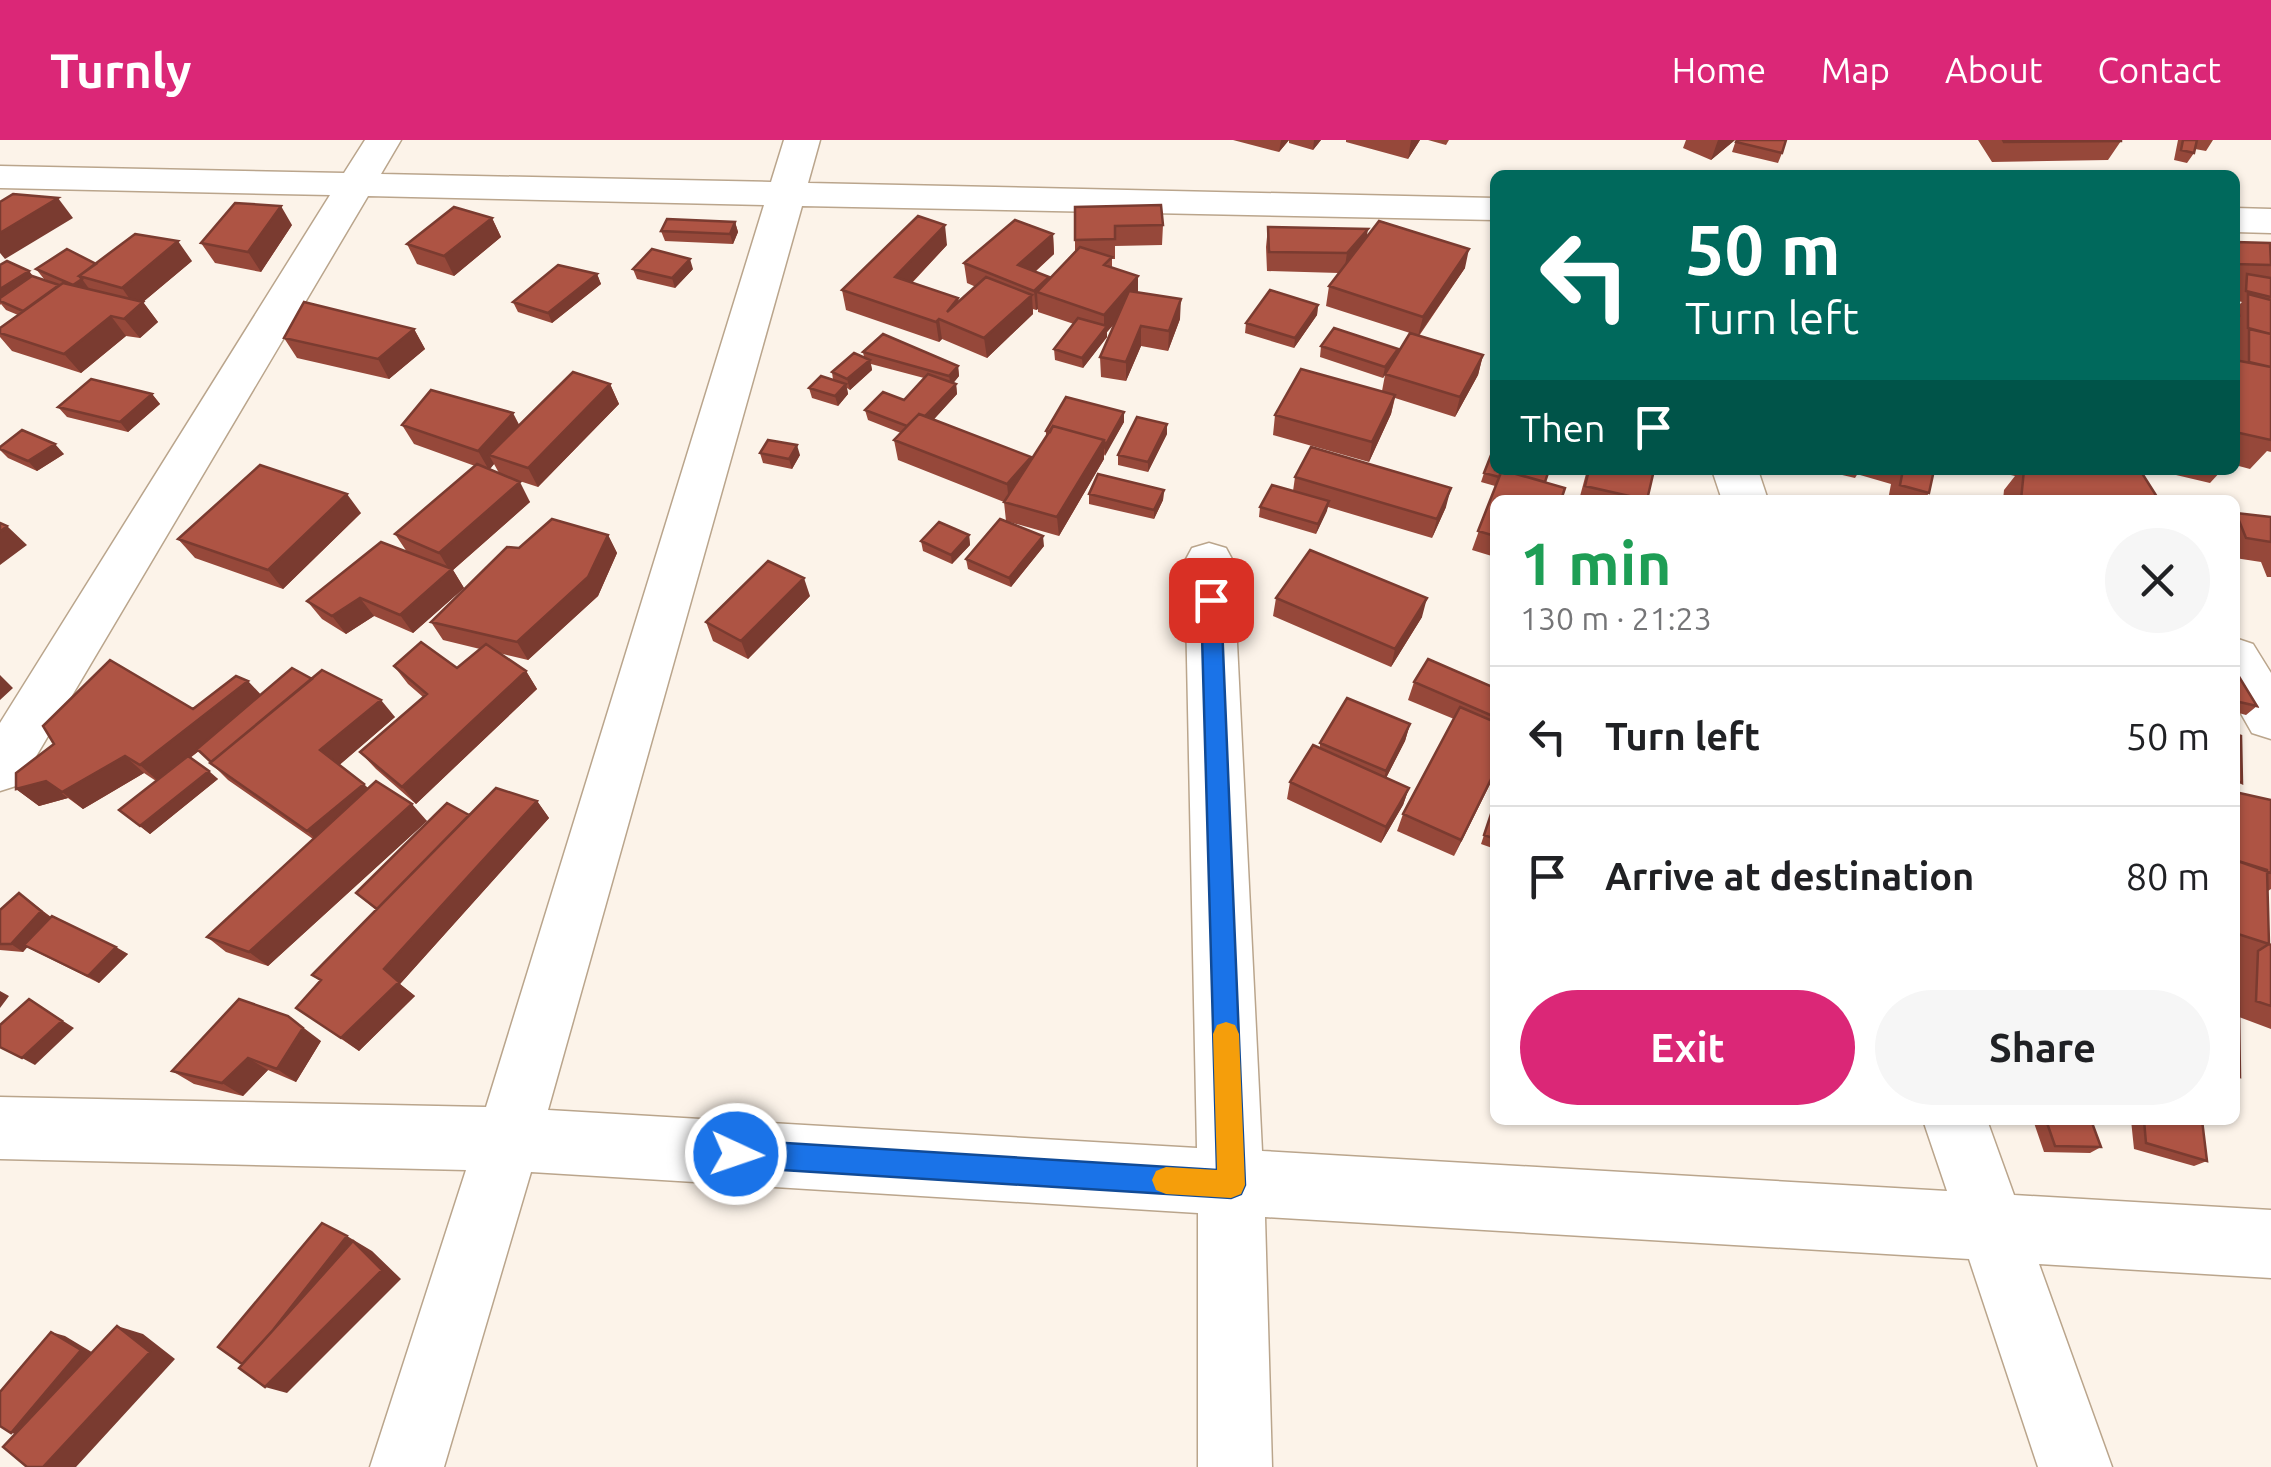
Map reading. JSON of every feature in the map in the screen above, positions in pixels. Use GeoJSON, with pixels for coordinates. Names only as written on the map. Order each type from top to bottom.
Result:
{"type":"FeatureCollection","features":[{"type":"Feature","properties":{"kind":"street"},"geometry":{"type":"LineString","coordinates":[[0,769],[382,140]]}},
{"type":"Feature","properties":{"kind":"street"},"geometry":{"type":"LineString","coordinates":[[407,1467],[508,1139],[802,140]]}},
{"type":"Feature","properties":{"kind":"street"},"geometry":{"type":"LineString","coordinates":[[0,177],[1490,209]]}},
{"type":"Feature","properties":{"kind":"street"},"geometry":{"type":"LineString","coordinates":[[2240,220],[2271,221]]}},
{"type":"Feature","properties":{"kind":"street"},"geometry":{"type":"LineString","coordinates":[[1209,561],[1231,1185],[1234,1467]]}},
{"type":"Feature","properties":{"kind":"street"},"geometry":{"type":"LineString","coordinates":[[2240,666],[2271,718]]}},
{"type":"Feature","properties":{"kind":"street"},"geometry":{"type":"LineString","coordinates":[[1957,1125],[2075,1467]]}},
{"type":"Feature","properties":{"kind":"street"},"geometry":{"type":"LineString","coordinates":[[0,1128],[508,1139],[2271,1244]]}},
{"type":"Feature","properties":{"kind":"building"},"geometry":{"type":"Polygon","coordinates":[[[1737,140],[1786,140],[1782,153],[1737,140]]]}},
{"type":"Feature","properties":{"kind":"building"},"geometry":{"type":"Polygon","coordinates":[[[2121,140],[2121,141],[2004,142],[2121,140]]]}},
{"type":"Feature","properties":{"kind":"building"},"geometry":{"type":"Polygon","coordinates":[[[2183,140],[2197,140],[2194,153],[2181,150],[2183,140]]]}},
{"type":"Feature","properties":{"kind":"building"},"geometry":{"type":"Polygon","coordinates":[[[13,194],[58,198],[0,233],[0,202],[13,194]]]}},
{"type":"Feature","properties":{"kind":"building"},"geometry":{"type":"Polygon","coordinates":[[[235,203],[281,206],[248,252],[201,243],[235,203]]]}},
{"type":"Feature","properties":{"kind":"building"},"geometry":{"type":"Polygon","coordinates":[[[1161,205],[1163,225],[1115,226],[1115,239],[1075,240],[1075,207],[1161,205]]]}},
{"type":"Feature","properties":{"kind":"building"},"geometry":{"type":"Polygon","coordinates":[[[454,207],[492,218],[444,256],[407,244],[454,207]]]}},
{"type":"Feature","properties":{"kind":"building"},"geometry":{"type":"Polygon","coordinates":[[[918,216],[945,225],[895,277],[958,298],[947,312],[986,277],[1032,295],[984,338],[939,319],[936,322],[842,290],[918,216]]]}},
{"type":"Feature","properties":{"kind":"building"},"geometry":{"type":"Polygon","coordinates":[[[667,219],[735,222],[730,234],[661,231],[667,219]]]}},
{"type":"Feature","properties":{"kind":"building"},"geometry":{"type":"Polygon","coordinates":[[[1015,220],[1053,234],[1018,265],[1049,277],[1034,291],[964,263],[1015,220]]]}},
{"type":"Feature","properties":{"kind":"building"},"geometry":{"type":"Polygon","coordinates":[[[1379,221],[1469,249],[1423,317],[1329,286],[1379,221]]]}},
{"type":"Feature","properties":{"kind":"building"},"geometry":{"type":"Polygon","coordinates":[[[1268,227],[1368,229],[1347,253],[1269,252],[1268,227]]]}},
{"type":"Feature","properties":{"kind":"building"},"geometry":{"type":"Polygon","coordinates":[[[135,234],[178,241],[122,288],[79,276],[135,234]]]}},
{"type":"Feature","properties":{"kind":"building"},"geometry":{"type":"Polygon","coordinates":[[[2240,242],[2270,243],[2271,265],[2240,264],[2240,242]]]}},
{"type":"Feature","properties":{"kind":"building"},"geometry":{"type":"Polygon","coordinates":[[[1080,247],[1112,257],[1104,265],[1138,276],[1104,315],[1037,292],[1080,247]]]}},
{"type":"Feature","properties":{"kind":"building"},"geometry":{"type":"Polygon","coordinates":[[[67,249],[96,264],[73,285],[36,269],[67,249]]]}},
{"type":"Feature","properties":{"kind":"building"},"geometry":{"type":"Polygon","coordinates":[[[652,249],[690,259],[672,278],[633,269],[652,249]]]}},
{"type":"Feature","properties":{"kind":"building"},"geometry":{"type":"Polygon","coordinates":[[[7,261],[29,271],[0,289],[0,265],[7,261]]]}},
{"type":"Feature","properties":{"kind":"building"},"geometry":{"type":"Polygon","coordinates":[[[558,265],[597,274],[548,313],[513,302],[558,265]]]}},
{"type":"Feature","properties":{"kind":"building"},"geometry":{"type":"Polygon","coordinates":[[[2247,274],[2271,278],[2271,297],[2246,291],[2247,274]]]}},
{"type":"Feature","properties":{"kind":"building"},"geometry":{"type":"Polygon","coordinates":[[[32,276],[59,285],[23,311],[0,301],[0,298],[32,276]]]}},
{"type":"Feature","properties":{"kind":"building"},"geometry":{"type":"Polygon","coordinates":[[[63,283],[143,302],[124,319],[111,316],[64,354],[0,333],[0,328],[63,283]]]}},
{"type":"Feature","properties":{"kind":"building"},"geometry":{"type":"Polygon","coordinates":[[[1270,290],[1318,305],[1295,338],[1246,323],[1270,290]]]}},
{"type":"Feature","properties":{"kind":"building"},"geometry":{"type":"Polygon","coordinates":[[[1129,291],[1181,299],[1169,331],[1141,326],[1126,362],[1100,357],[1129,291]]]}},
{"type":"Feature","properties":{"kind":"building"},"geometry":{"type":"Polygon","coordinates":[[[2248,294],[2271,300],[2271,334],[2248,328],[2248,294]]]}},
{"type":"Feature","properties":{"kind":"building"},"geometry":{"type":"Polygon","coordinates":[[[304,302],[414,329],[378,359],[284,338],[304,302]]]}},
{"type":"Feature","properties":{"kind":"building"},"geometry":{"type":"Polygon","coordinates":[[[1078,318],[1107,326],[1082,358],[1054,349],[1078,318]]]}},
{"type":"Feature","properties":{"kind":"building"},"geometry":{"type":"Polygon","coordinates":[[[1334,328],[1398,349],[1385,367],[1321,346],[1334,328]]]}},
{"type":"Feature","properties":{"kind":"building"},"geometry":{"type":"Polygon","coordinates":[[[2249,329],[2271,334],[2271,367],[2249,362],[2249,329]]]}},
{"type":"Feature","properties":{"kind":"building"},"geometry":{"type":"Polygon","coordinates":[[[1410,333],[1483,355],[1460,397],[1385,374],[1410,333]]]}},
{"type":"Feature","properties":{"kind":"building"},"geometry":{"type":"Polygon","coordinates":[[[883,334],[958,366],[949,376],[863,352],[883,334]]]}},
{"type":"Feature","properties":{"kind":"building"},"geometry":{"type":"Polygon","coordinates":[[[854,353],[870,360],[847,379],[832,372],[854,353]]]}},
{"type":"Feature","properties":{"kind":"building"},"geometry":{"type":"Polygon","coordinates":[[[2240,361],[2271,367],[2271,440],[2240,433],[2240,361]]]}},
{"type":"Feature","properties":{"kind":"building"},"geometry":{"type":"Polygon","coordinates":[[[1301,369],[1395,395],[1372,442],[1275,415],[1301,369]]]}},
{"type":"Feature","properties":{"kind":"building"},"geometry":{"type":"Polygon","coordinates":[[[573,372],[610,384],[528,468],[489,455],[573,372]]]}},
{"type":"Feature","properties":{"kind":"building"},"geometry":{"type":"Polygon","coordinates":[[[928,374],[956,384],[925,416],[919,414],[907,426],[865,410],[883,392],[904,400],[928,374]]]}},
{"type":"Feature","properties":{"kind":"building"},"geometry":{"type":"Polygon","coordinates":[[[821,376],[846,384],[835,396],[809,388],[821,376]]]}},
{"type":"Feature","properties":{"kind":"building"},"geometry":{"type":"Polygon","coordinates":[[[91,379],[152,394],[120,422],[58,407],[91,379]]]}},
{"type":"Feature","properties":{"kind":"building"},"geometry":{"type":"Polygon","coordinates":[[[431,390],[513,413],[478,451],[402,425],[431,390]]]}},
{"type":"Feature","properties":{"kind":"building"},"geometry":{"type":"Polygon","coordinates":[[[1066,397],[1124,412],[1105,446],[1104,440],[1053,426],[1050,432],[1046,431],[1066,397]]]}},
{"type":"Feature","properties":{"kind":"building"},"geometry":{"type":"Polygon","coordinates":[[[919,414],[1031,457],[1007,484],[894,440],[919,414]]]}},
{"type":"Feature","properties":{"kind":"building"},"geometry":{"type":"Polygon","coordinates":[[[1137,417],[1167,424],[1148,462],[1118,455],[1137,417]]]}},
{"type":"Feature","properties":{"kind":"building"},"geometry":{"type":"Polygon","coordinates":[[[1053,426],[1104,440],[1057,517],[1004,502],[1053,426]]]}},
{"type":"Feature","properties":{"kind":"building"},"geometry":{"type":"Polygon","coordinates":[[[22,430],[55,444],[28,461],[0,449],[22,430]]]}},
{"type":"Feature","properties":{"kind":"building"},"geometry":{"type":"Polygon","coordinates":[[[768,440],[797,445],[789,459],[760,453],[768,440]]]}},
{"type":"Feature","properties":{"kind":"building"},"geometry":{"type":"Polygon","coordinates":[[[1311,447],[1451,488],[1437,519],[1295,477],[1311,447]]]}},
{"type":"Feature","properties":{"kind":"building"},"geometry":{"type":"Polygon","coordinates":[[[477,464],[520,482],[439,553],[395,534],[477,464]]]}},
{"type":"Feature","properties":{"kind":"building"},"geometry":{"type":"Polygon","coordinates":[[[260,465],[347,494],[268,570],[178,539],[260,465]]]}},
{"type":"Feature","properties":{"kind":"building"},"geometry":{"type":"Polygon","coordinates":[[[1098,474],[1164,490],[1154,510],[1089,494],[1098,474]]]}},
{"type":"Feature","properties":{"kind":"building"},"geometry":{"type":"Polygon","coordinates":[[[1500,475],[1520,475],[1565,488],[1563,495],[1492,495],[1500,475]]]}},
{"type":"Feature","properties":{"kind":"building"},"geometry":{"type":"Polygon","coordinates":[[[1520,475],[1547,475],[1545,482],[1520,475]]]}},
{"type":"Feature","properties":{"kind":"building"},"geometry":{"type":"Polygon","coordinates":[[[1588,475],[1653,475],[1648,495],[1625,495],[1585,486],[1588,475]]]}},
{"type":"Feature","properties":{"kind":"building"},"geometry":{"type":"Polygon","coordinates":[[[1902,475],[1933,475],[1929,493],[1900,485],[1902,475]]]}},
{"type":"Feature","properties":{"kind":"building"},"geometry":{"type":"Polygon","coordinates":[[[2024,475],[2143,475],[2156,495],[2022,495],[2024,475]]]}},
{"type":"Feature","properties":{"kind":"building"},"geometry":{"type":"Polygon","coordinates":[[[1272,485],[1329,501],[1318,524],[1260,507],[1272,485]]]}},
{"type":"Feature","properties":{"kind":"building"},"geometry":{"type":"Polygon","coordinates":[[[1490,500],[1490,535],[1478,531],[1490,500]]]}},
{"type":"Feature","properties":{"kind":"building"},"geometry":{"type":"Polygon","coordinates":[[[2240,513],[2271,517],[2271,542],[2246,538],[2240,513]]]}},
{"type":"Feature","properties":{"kind":"building"},"geometry":{"type":"Polygon","coordinates":[[[552,519],[608,535],[588,577],[517,642],[431,622],[507,547],[519,548],[552,519]]]}},
{"type":"Feature","properties":{"kind":"building"},"geometry":{"type":"Polygon","coordinates":[[[1000,519],[1043,536],[1009,578],[966,559],[1000,519]]]}},
{"type":"Feature","properties":{"kind":"building"},"geometry":{"type":"Polygon","coordinates":[[[939,522],[969,535],[951,555],[921,541],[939,522]]]}},
{"type":"Feature","properties":{"kind":"building"},"geometry":{"type":"Polygon","coordinates":[[[381,542],[452,569],[400,615],[360,598],[332,616],[307,601],[381,542]]]}},
{"type":"Feature","properties":{"kind":"building"},"geometry":{"type":"Polygon","coordinates":[[[1310,550],[1427,598],[1395,649],[1276,598],[1310,550]]]}},
{"type":"Feature","properties":{"kind":"building"},"geometry":{"type":"Polygon","coordinates":[[[768,561],[804,578],[741,641],[706,622],[768,561]]]}},
{"type":"Feature","properties":{"kind":"building"},"geometry":{"type":"Polygon","coordinates":[[[421,642],[457,668],[486,644],[526,671],[402,787],[360,752],[427,694],[394,666],[421,642]]]}},
{"type":"Feature","properties":{"kind":"building"},"geometry":{"type":"Polygon","coordinates":[[[1428,659],[1490,686],[1490,715],[1414,682],[1428,659]]]}},
{"type":"Feature","properties":{"kind":"building"},"geometry":{"type":"Polygon","coordinates":[[[110,660],[193,709],[236,676],[248,681],[140,765],[125,756],[62,792],[46,781],[16,789],[16,773],[54,744],[43,726],[110,660]]]}},
{"type":"Feature","properties":{"kind":"building"},"geometry":{"type":"Polygon","coordinates":[[[292,668],[312,679],[211,762],[197,749],[292,668]]]}},
{"type":"Feature","properties":{"kind":"building"},"geometry":{"type":"Polygon","coordinates":[[[322,670],[381,700],[320,750],[364,784],[307,831],[210,763],[322,670]]]}},
{"type":"Feature","properties":{"kind":"building"},"geometry":{"type":"Polygon","coordinates":[[[2240,678],[2257,706],[2240,702],[2240,678]]]}},
{"type":"Feature","properties":{"kind":"building"},"geometry":{"type":"Polygon","coordinates":[[[1347,698],[1410,724],[1386,771],[1320,743],[1347,698]]]}},
{"type":"Feature","properties":{"kind":"building"},"geometry":{"type":"Polygon","coordinates":[[[1460,707],[1490,720],[1490,781],[1461,840],[1403,814],[1460,707]]]}},
{"type":"Feature","properties":{"kind":"building"},"geometry":{"type":"Polygon","coordinates":[[[2240,736],[2241,736],[2240,782],[2240,736]]]}},
{"type":"Feature","properties":{"kind":"building"},"geometry":{"type":"Polygon","coordinates":[[[1313,745],[1409,788],[1386,827],[1290,782],[1313,745]]]}},
{"type":"Feature","properties":{"kind":"building"},"geometry":{"type":"Polygon","coordinates":[[[188,756],[209,771],[140,826],[119,810],[188,756]]]}},
{"type":"Feature","properties":{"kind":"building"},"geometry":{"type":"Polygon","coordinates":[[[376,781],[412,804],[249,952],[207,937],[376,781]]]}},
{"type":"Feature","properties":{"kind":"building"},"geometry":{"type":"Polygon","coordinates":[[[496,788],[537,801],[384,969],[399,982],[341,1038],[296,1008],[321,980],[312,975],[496,788]]]}},
{"type":"Feature","properties":{"kind":"building"},"geometry":{"type":"Polygon","coordinates":[[[2240,793],[2271,800],[2271,873],[2240,862],[2240,793]]]}},
{"type":"Feature","properties":{"kind":"building"},"geometry":{"type":"Polygon","coordinates":[[[447,803],[469,815],[377,909],[356,893],[447,803]]]}},
{"type":"Feature","properties":{"kind":"building"},"geometry":{"type":"Polygon","coordinates":[[[2240,862],[2267,870],[2269,944],[2240,935],[2240,862]]]}},
{"type":"Feature","properties":{"kind":"building"},"geometry":{"type":"Polygon","coordinates":[[[19,893],[41,911],[11,944],[0,944],[0,910],[19,893]]]}},
{"type":"Feature","properties":{"kind":"building"},"geometry":{"type":"Polygon","coordinates":[[[52,916],[116,947],[88,976],[24,945],[52,916]]]}},
{"type":"Feature","properties":{"kind":"building"},"geometry":{"type":"Polygon","coordinates":[[[2269,944],[2271,1006],[2256,1001],[2258,951],[2269,944]]]}},
{"type":"Feature","properties":{"kind":"building"},"geometry":{"type":"Polygon","coordinates":[[[29,999],[62,1021],[22,1058],[0,1047],[0,1025],[29,999]]]}},
{"type":"Feature","properties":{"kind":"building"},"geometry":{"type":"Polygon","coordinates":[[[239,999],[288,1016],[303,1028],[277,1069],[248,1058],[222,1083],[172,1071],[239,999]]]}},
{"type":"Feature","properties":{"kind":"building"},"geometry":{"type":"Polygon","coordinates":[[[2048,1125],[2093,1125],[2101,1147],[2055,1146],[2048,1125]]]}},
{"type":"Feature","properties":{"kind":"building"},"geometry":{"type":"Polygon","coordinates":[[[2144,1125],[2203,1125],[2207,1161],[2146,1143],[2144,1125]]]}},
{"type":"Feature","properties":{"kind":"building"},"geometry":{"type":"Polygon","coordinates":[[[322,1223],[347,1236],[242,1364],[218,1347],[322,1223]]]}},
{"type":"Feature","properties":{"kind":"building"},"geometry":{"type":"Polygon","coordinates":[[[353,1241],[382,1270],[265,1387],[239,1368],[353,1241]]]}},
{"type":"Feature","properties":{"kind":"building"},"geometry":{"type":"Polygon","coordinates":[[[117,1326],[150,1352],[43,1467],[27,1467],[3,1447],[117,1326]]]}},
{"type":"Feature","properties":{"kind":"building"},"geometry":{"type":"Polygon","coordinates":[[[51,1332],[81,1350],[11,1433],[0,1426],[0,1392],[51,1332]]]}},
{"type":"Feature","properties":{"kind":"slow traffic"},"geometry":{"type":"LineString","coordinates":[[1166,1180],[1231,1185],[1226,1034]]}},
{"type":"Feature","properties":{"kind":"route"},"geometry":{"type":"LineString","coordinates":[[736,1154],[1231,1185],[1211,600]]}}]}
